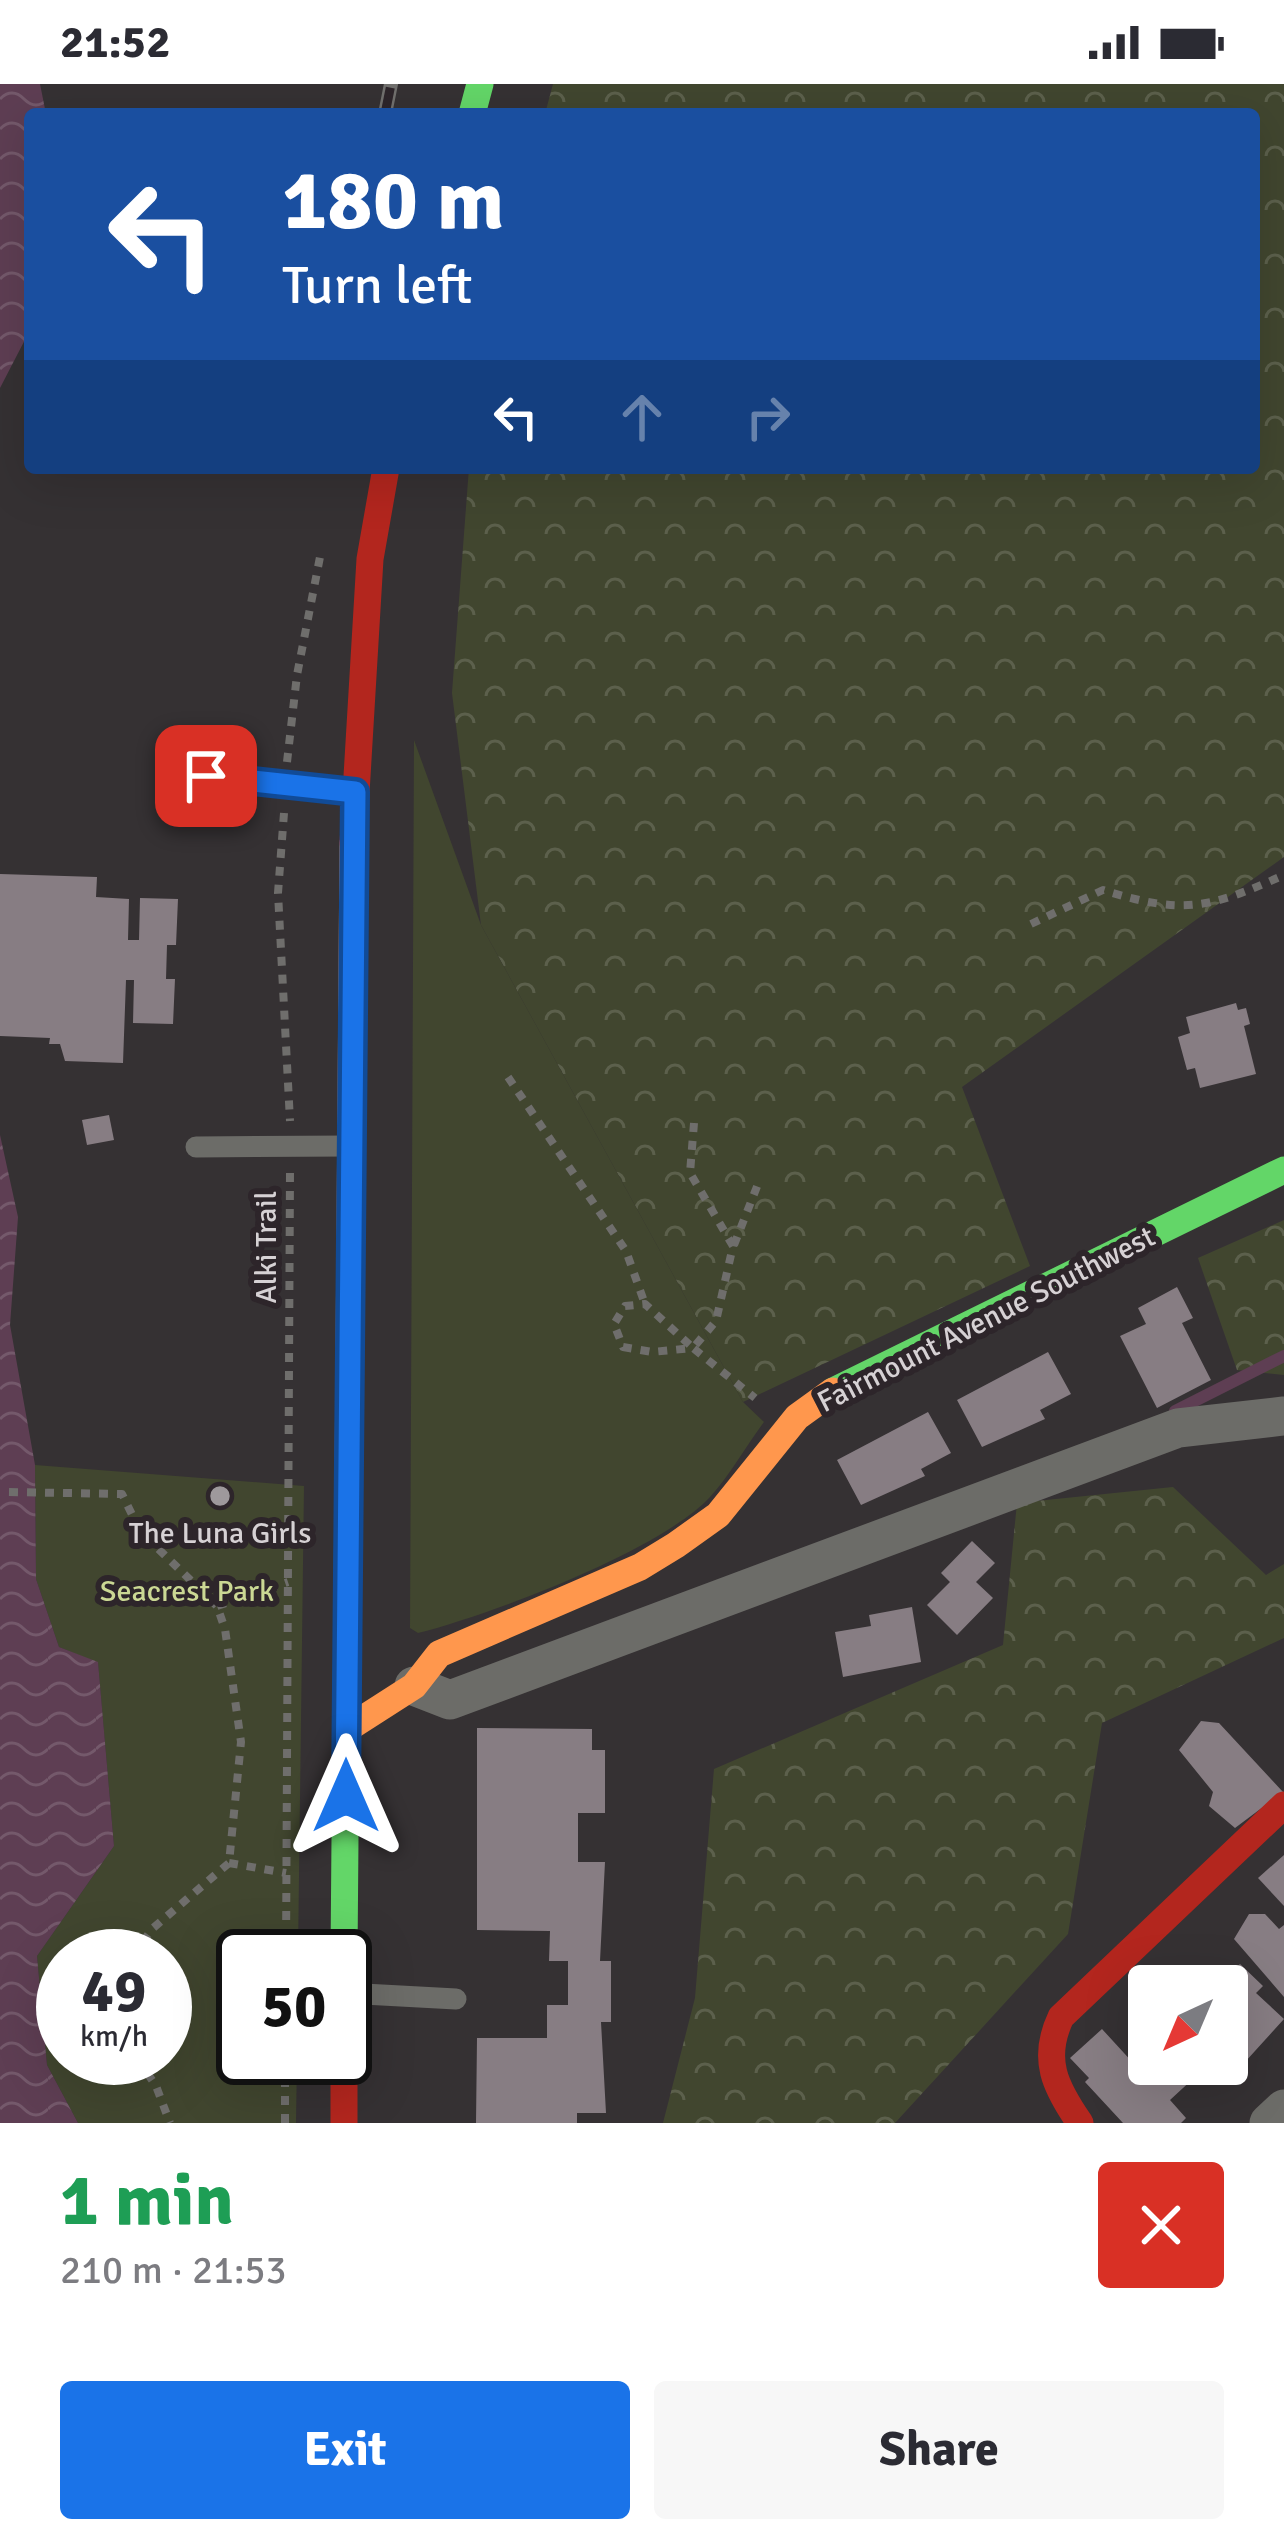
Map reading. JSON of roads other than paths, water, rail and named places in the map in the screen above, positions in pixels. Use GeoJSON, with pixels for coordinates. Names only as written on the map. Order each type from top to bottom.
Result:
{"type":"FeatureCollection","features":[{"type":"Feature","properties":{"kind":"main road"},"geometry":{"type":"LineString","coordinates":[[344,1929],[355,792],[370,559],[385,474]]}},
{"type":"Feature","properties":{"kind":"main road","name":"Fairmount Avenue Southwest"},"geometry":{"type":"LineString","coordinates":[[347,1729],[414,1686],[439,1654],[640,1567],[676,1545],[718,1515],[790,1425],[838,1388],[1284,1170]]}},
{"type":"Feature","properties":{"kind":"main road"},"geometry":{"type":"LineString","coordinates":[[1080,2123],[1047,2070],[1048,2039],[1061,2017],[1284,1805]]}},
{"type":"Feature","properties":{"kind":"main road"},"geometry":{"type":"LineString","coordinates":[[344,2085],[344,2123]]}},
{"type":"Feature","properties":{"kind":"street"},"geometry":{"type":"LineString","coordinates":[[414,1686],[450,1700],[1178,1428],[1284,1416]]}},
{"type":"Feature","properties":{"kind":"street"},"geometry":{"type":"LineString","coordinates":[[1269,2123],[1284,2109]]}},
{"type":"Feature","properties":{"kind":"lane"},"geometry":{"type":"LineString","coordinates":[[206,776],[355,792]]}},
{"type":"Feature","properties":{"kind":"lane"},"geometry":{"type":"LineString","coordinates":[[196,1147],[351,1146]]}},
{"type":"Feature","properties":{"kind":"lane"},"geometry":{"type":"LineString","coordinates":[[372,1994],[456,1999]]}},
{"type":"Feature","properties":{"kind":"water"},"geometry":{"type":"Polygon","coordinates":[[[0,84],[40,84],[45,108],[24,108],[24,342],[0,388],[0,84]]]}},
{"type":"Feature","properties":{"kind":"water"},"geometry":{"type":"Polygon","coordinates":[[[0,1135],[18,1217],[10,1325],[35,1465],[36,1579],[59,1647],[98,1662],[114,1846],[56,1929],[36,1929],[36,2085],[58,2085],[78,2123],[0,2123],[0,1135]]]}},
{"type":"Feature","properties":{"kind":"waterway"},"geometry":{"type":"LineString","coordinates":[[1175,1411],[1284,1356]]}},
{"type":"Feature","properties":{"kind":"railway"},"geometry":{"type":"LineString","coordinates":[[386,108],[391,84]]}},
{"type":"Feature","properties":{"kind":"place","name":"The Luna Girls"},"geometry":{"type":"Point","coordinates":[220,1496]}},
{"type":"Feature","properties":{"kind":"park label","name":"Seacrest Park"},"geometry":{"type":"Point","coordinates":[187,1591]}}]}
